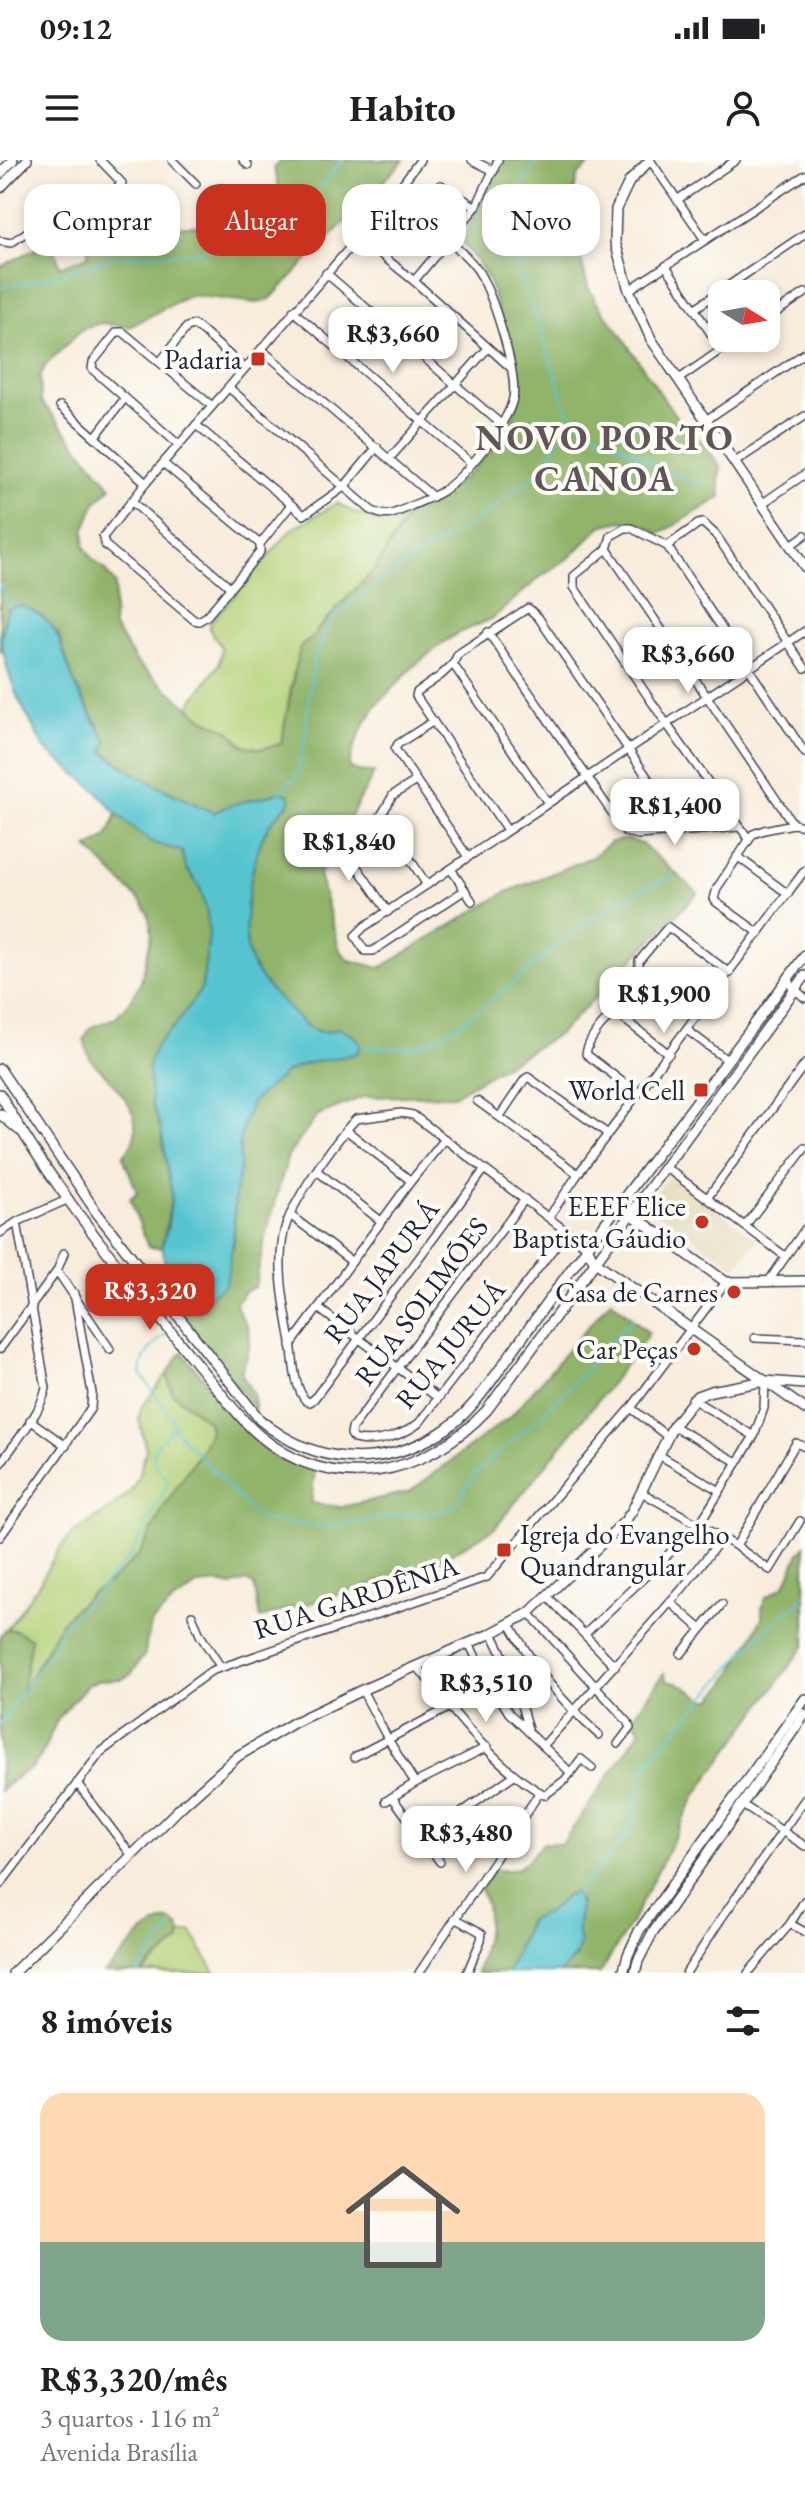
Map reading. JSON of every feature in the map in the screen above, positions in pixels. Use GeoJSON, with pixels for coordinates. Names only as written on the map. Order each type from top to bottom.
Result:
{"type":"FeatureCollection","features":[{"type":"Feature","properties":{"kind":"street"},"geometry":{"type":"LineString","coordinates":[[0,174],[13,160]]}},
{"type":"Feature","properties":{"kind":"street"},"geometry":{"type":"LineString","coordinates":[[0,188],[27,160]]}},
{"type":"Feature","properties":{"kind":"street"},"geometry":{"type":"LineString","coordinates":[[0,241],[11,243],[57,211],[78,201],[104,197],[122,183],[100,160]]}},
{"type":"Feature","properties":{"kind":"street"},"geometry":{"type":"LineString","coordinates":[[172,160],[196,184]]}},
{"type":"Feature","properties":{"kind":"street"},"geometry":{"type":"LineString","coordinates":[[402,184],[420,160]]}},
{"type":"Feature","properties":{"kind":"street"},"geometry":{"type":"LineString","coordinates":[[472,160],[494,171]]}},
{"type":"Feature","properties":{"kind":"street"},"geometry":{"type":"LineString","coordinates":[[466,220],[476,207],[498,160]]}},
{"type":"Feature","properties":{"kind":"street"},"geometry":{"type":"LineString","coordinates":[[705,240],[650,160],[629,182],[616,209],[615,242],[629,290],[644,328],[805,567]]}},
{"type":"Feature","properties":{"kind":"street"},"geometry":{"type":"LineString","coordinates":[[677,200],[736,160]]}},
{"type":"Feature","properties":{"kind":"street"},"geometry":{"type":"LineString","coordinates":[[629,290],[805,175]]}},
{"type":"Feature","properties":{"kind":"street"},"geometry":{"type":"LineString","coordinates":[[466,201],[476,207]]}},
{"type":"Feature","properties":{"kind":"street"},"geometry":{"type":"LineString","coordinates":[[694,309],[805,234]]}},
{"type":"Feature","properties":{"kind":"street"},"geometry":{"type":"LineString","coordinates":[[290,506],[201,621],[194,620],[102,541],[146,483],[342,254]]}},
{"type":"Feature","properties":{"kind":"street"},"geometry":{"type":"LineString","coordinates":[[383,256],[512,370]]}},
{"type":"Feature","properties":{"kind":"street"},"geometry":{"type":"LineString","coordinates":[[414,281],[436,256]]}},
{"type":"Feature","properties":{"kind":"street"},"geometry":{"type":"LineString","coordinates":[[228,387],[380,515],[389,515],[433,497],[451,485],[471,463],[502,425],[513,400],[512,370],[485,283],[474,265],[464,256]]}},
{"type":"Feature","properties":{"kind":"street"},"geometry":{"type":"LineString","coordinates":[[666,266],[708,330]]}},
{"type":"Feature","properties":{"kind":"street"},"geometry":{"type":"LineString","coordinates":[[326,273],[502,425]]}},
{"type":"Feature","properties":{"kind":"street"},"geometry":{"type":"LineString","coordinates":[[780,310],[805,293]]}},
{"type":"Feature","properties":{"kind":"street"},"geometry":{"type":"LineString","coordinates":[[293,311],[471,463]]}},
{"type":"Feature","properties":{"kind":"street"},"geometry":{"type":"LineString","coordinates":[[419,351],[450,314]]}},
{"type":"Feature","properties":{"kind":"street"},"geometry":{"type":"LineString","coordinates":[[160,362],[187,327],[193,325],[244,368]]}},
{"type":"Feature","properties":{"kind":"street"},"geometry":{"type":"LineString","coordinates":[[179,445],[93,370],[93,362],[119,331],[212,406]]}},
{"type":"Feature","properties":{"kind":"street"},"geometry":{"type":"LineString","coordinates":[[390,458],[488,348]]}},
{"type":"Feature","properties":{"kind":"street"},"geometry":{"type":"LineString","coordinates":[[261,349],[433,497]]}},
{"type":"Feature","properties":{"kind":"street"},"geometry":{"type":"LineString","coordinates":[[679,379],[717,352]]}},
{"type":"Feature","properties":{"kind":"street"},"geometry":{"type":"LineString","coordinates":[[706,420],[805,353]]}},
{"type":"Feature","properties":{"kind":"street"},"geometry":{"type":"LineString","coordinates":[[96,436],[125,398]]}},
{"type":"Feature","properties":{"kind":"street"},"geometry":{"type":"LineString","coordinates":[[60,406],[146,483]]}},
{"type":"Feature","properties":{"kind":"street"},"geometry":{"type":"LineString","coordinates":[[735,462],[805,416]]}},
{"type":"Feature","properties":{"kind":"street"},"geometry":{"type":"LineString","coordinates":[[196,425],[300,515],[310,513],[344,487],[377,447]]}},
{"type":"Feature","properties":{"kind":"street"},"geometry":{"type":"LineString","coordinates":[[163,463],[260,548]]}},
{"type":"Feature","properties":{"kind":"street"},"geometry":{"type":"LineString","coordinates":[[763,503],[805,474]]}},
{"type":"Feature","properties":{"kind":"street"},"geometry":{"type":"LineString","coordinates":[[131,501],[230,587]]}},
{"type":"Feature","properties":{"kind":"street"},"geometry":{"type":"LineString","coordinates":[[667,546],[696,525],[703,523],[712,530],[805,668]]}},
{"type":"Feature","properties":{"kind":"street"},"geometry":{"type":"LineString","coordinates":[[748,838],[574,587],[576,575],[607,549],[611,536],[628,527],[667,546],[805,753]]}},
{"type":"Feature","properties":{"kind":"street"},"geometry":{"type":"LineString","coordinates":[[791,545],[805,535]]}},
{"type":"Feature","properties":{"kind":"street"},"geometry":{"type":"LineString","coordinates":[[607,549],[793,824]]}},
{"type":"Feature","properties":{"kind":"street"},"geometry":{"type":"LineString","coordinates":[[507,830],[417,701],[416,693],[453,664],[457,655],[522,610],[530,608],[684,831]]}},
{"type":"Feature","properties":{"kind":"street"},"geometry":{"type":"LineString","coordinates":[[465,890],[373,951],[363,950],[355,936],[507,830],[805,631]]}},
{"type":"Feature","properties":{"kind":"street"},"geometry":{"type":"LineString","coordinates":[[488,632],[628,834],[739,827]]}},
{"type":"Feature","properties":{"kind":"street"},"geometry":{"type":"LineString","coordinates":[[453,664],[548,803]]}},
{"type":"Feature","properties":{"kind":"street"},"geometry":{"type":"LineString","coordinates":[[432,722],[398,744],[396,752],[468,857]]}},
{"type":"Feature","properties":{"kind":"street"},"geometry":{"type":"LineString","coordinates":[[388,912],[353,861],[351,848],[374,828],[393,795],[416,781]]}},
{"type":"Feature","properties":{"kind":"street"},"geometry":{"type":"LineString","coordinates":[[381,815],[427,885]]}},
{"type":"Feature","properties":{"kind":"street"},"geometry":{"type":"LineString","coordinates":[[759,933],[720,906],[714,899],[717,888],[748,838],[764,830],[793,824],[805,826]]}},
{"type":"Feature","properties":{"kind":"street"},"geometry":{"type":"LineString","coordinates":[[737,856],[788,894]]}},
{"type":"Feature","properties":{"kind":"street"},"geometry":{"type":"LineString","coordinates":[[451,869],[472,901]]}},
{"type":"Feature","properties":{"kind":"street"},"geometry":{"type":"LineString","coordinates":[[549,1217],[805,871]]}},
{"type":"Feature","properties":{"kind":"street"},"geometry":{"type":"LineString","coordinates":[[698,1015],[639,969],[639,961],[664,930],[671,928],[730,973]]}},
{"type":"Feature","properties":{"kind":"street"},"geometry":{"type":"LineString","coordinates":[[0,1069],[97,1213],[251,1412],[278,1435],[296,1444],[331,1455],[366,1459],[385,1456],[423,1442],[454,1424],[466,1413],[805,955]]}},
{"type":"Feature","properties":{"kind":"street"},"geometry":{"type":"LineString","coordinates":[[10,1087],[9,1096],[1,1098],[69,1199],[120,1270],[236,1412],[289,1456],[321,1467],[351,1472],[383,1471],[434,1453],[476,1422],[805,976]]}},
{"type":"Feature","properties":{"kind":"street"},"geometry":{"type":"LineString","coordinates":[[789,977],[791,986],[805,998]]}},
{"type":"Feature","properties":{"kind":"street"},"geometry":{"type":"LineString","coordinates":[[638,1094],[588,1056],[587,1046],[608,1017],[621,1017],[669,1054]]}},
{"type":"Feature","properties":{"kind":"street"},"geometry":{"type":"LineString","coordinates":[[752,1027],[757,1036],[755,1045]]}},
{"type":"Feature","properties":{"kind":"street"},"geometry":{"type":"LineString","coordinates":[[687,1030],[727,1060]]}},
{"type":"Feature","properties":{"kind":"street"},"geometry":{"type":"LineString","coordinates":[[708,1197],[805,1064]]}},
{"type":"Feature","properties":{"kind":"street"},"geometry":{"type":"LineString","coordinates":[[500,1116],[528,1077],[608,1134]]}},
{"type":"Feature","properties":{"kind":"street"},"geometry":{"type":"LineString","coordinates":[[700,1097],[697,1110],[702,1116]]}},
{"type":"Feature","properties":{"kind":"street"},"geometry":{"type":"LineString","coordinates":[[477,1101],[578,1174]]}},
{"type":"Feature","properties":{"kind":"street"},"geometry":{"type":"LineString","coordinates":[[291,1345],[282,1253],[284,1230],[290,1215],[317,1171],[357,1118],[405,1113],[413,1115],[567,1231],[587,1247],[594,1261],[805,1409]]}},
{"type":"Feature","properties":{"kind":"street"},"geometry":{"type":"LineString","coordinates":[[690,1113],[695,1117],[694,1128]]}},
{"type":"Feature","properties":{"kind":"street"},"geometry":{"type":"LineString","coordinates":[[0,1114],[24,1134]]}},
{"type":"Feature","properties":{"kind":"street"},"geometry":{"type":"LineString","coordinates":[[346,1130],[411,1181]]}},
{"type":"Feature","properties":{"kind":"street"},"geometry":{"type":"LineString","coordinates":[[291,1345],[445,1139]]}},
{"type":"Feature","properties":{"kind":"street"},"geometry":{"type":"LineString","coordinates":[[745,1226],[805,1148]]}},
{"type":"Feature","properties":{"kind":"street"},"geometry":{"type":"LineString","coordinates":[[665,1167],[785,1256]]}},
{"type":"Feature","properties":{"kind":"street","name":"RUA JAPURÁ"},"geometry":{"type":"LineString","coordinates":[[291,1345],[301,1394],[308,1402],[314,1399],[485,1169]]}},
{"type":"Feature","properties":{"kind":"street"},"geometry":{"type":"LineString","coordinates":[[317,1171],[381,1221]]}},
{"type":"Feature","properties":{"kind":"street"},"geometry":{"type":"LineString","coordinates":[[0,1233],[69,1199]]}},
{"type":"Feature","properties":{"kind":"street","name":"RUA SOLIMÕES"},"geometry":{"type":"LineString","coordinates":[[352,1428],[525,1199]]}},
{"type":"Feature","properties":{"kind":"street"},"geometry":{"type":"LineString","coordinates":[[616,1211],[630,1213],[726,1282],[805,1281]]}},
{"type":"Feature","properties":{"kind":"street"},"geometry":{"type":"LineString","coordinates":[[290,1215],[352,1262]]}},
{"type":"Feature","properties":{"kind":"street"},"geometry":{"type":"LineString","coordinates":[[0,1464],[3,1453],[43,1399],[46,1384],[17,1222]]}},
{"type":"Feature","properties":{"kind":"street"},"geometry":{"type":"LineString","coordinates":[[768,1282],[805,1229]]}},
{"type":"Feature","properties":{"kind":"street","name":"RUA JURUÁ"},"geometry":{"type":"LineString","coordinates":[[352,1428],[352,1437],[361,1441],[408,1430],[419,1423],[567,1231]]}},
{"type":"Feature","properties":{"kind":"street"},"geometry":{"type":"LineString","coordinates":[[0,1349],[57,1271],[64,1253]]}},
{"type":"Feature","properties":{"kind":"street"},"geometry":{"type":"LineString","coordinates":[[57,1271],[110,1349]]}},
{"type":"Feature","properties":{"kind":"street","name":"RUA GARDÊNIA"},"geometry":{"type":"LineString","coordinates":[[77,1783],[101,1752],[220,1666],[487,1577],[631,1408],[726,1282]]}},
{"type":"Feature","properties":{"kind":"street"},"geometry":{"type":"LineString","coordinates":[[0,1537],[84,1421],[92,1404],[74,1293]]}},
{"type":"Feature","properties":{"kind":"street"},"geometry":{"type":"LineString","coordinates":[[318,1308],[438,1398]]}},
{"type":"Feature","properties":{"kind":"street"},"geometry":{"type":"LineString","coordinates":[[755,1338],[805,1340]]}},
{"type":"Feature","properties":{"kind":"street"},"geometry":{"type":"LineString","coordinates":[[585,1634],[699,1525],[754,1436],[764,1408],[765,1381]]}},
{"type":"Feature","properties":{"kind":"street"},"geometry":{"type":"LineString","coordinates":[[13,1973],[238,1756],[274,1733],[362,1690],[510,1624],[548,1597],[625,1521],[673,1426],[692,1399],[703,1393],[765,1381],[805,1384]]}},
{"type":"Feature","properties":{"kind":"street"},"geometry":{"type":"LineString","coordinates":[[692,1399],[754,1436]]}},
{"type":"Feature","properties":{"kind":"street"},"geometry":{"type":"LineString","coordinates":[[631,1408],[668,1437]]}},
{"type":"Feature","properties":{"kind":"street"},"geometry":{"type":"LineString","coordinates":[[30,1420],[66,1446]]}},
{"type":"Feature","properties":{"kind":"street"},"geometry":{"type":"LineString","coordinates":[[673,1426],[737,1462]]}},
{"type":"Feature","properties":{"kind":"street"},"geometry":{"type":"LineString","coordinates":[[736,1546],[796,1443],[805,1447]]}},
{"type":"Feature","properties":{"kind":"street"},"geometry":{"type":"LineString","coordinates":[[659,1455],[720,1491]]}},
{"type":"Feature","properties":{"kind":"street"},"geometry":{"type":"LineString","coordinates":[[641,1492],[736,1546],[770,1570],[800,1521]]}},
{"type":"Feature","properties":{"kind":"street"},"geometry":{"type":"LineString","coordinates":[[543,1746],[722,1538]]}},
{"type":"Feature","properties":{"kind":"street"},"geometry":{"type":"LineString","coordinates":[[548,1597],[615,1666]]}},
{"type":"Feature","properties":{"kind":"street"},"geometry":{"type":"LineString","coordinates":[[670,1602],[701,1629]]}},
{"type":"Feature","properties":{"kind":"street"},"geometry":{"type":"LineString","coordinates":[[681,1654],[722,1604]]}},
{"type":"Feature","properties":{"kind":"street"},"geometry":{"type":"LineString","coordinates":[[529,1613],[628,1722],[630,1728],[618,1744]]}},
{"type":"Feature","properties":{"kind":"street"},"geometry":{"type":"LineString","coordinates":[[192,1615],[200,1635],[220,1666]]}},
{"type":"Feature","properties":{"kind":"street"},"geometry":{"type":"LineString","coordinates":[[510,1624],[542,1677],[599,1735]]}},
{"type":"Feature","properties":{"kind":"street"},"geometry":{"type":"LineString","coordinates":[[492,1633],[512,1674],[529,1731]]}},
{"type":"Feature","properties":{"kind":"street"},"geometry":{"type":"LineString","coordinates":[[469,1643],[498,1699],[570,1772]]}},
{"type":"Feature","properties":{"kind":"street"},"geometry":{"type":"LineString","coordinates":[[417,1666],[450,1707],[514,1775],[542,1794]]}},
{"type":"Feature","properties":{"kind":"street"},"geometry":{"type":"LineString","coordinates":[[362,1690],[415,1783]]}},
{"type":"Feature","properties":{"kind":"street"},"geometry":{"type":"LineString","coordinates":[[623,1973],[639,1931],[805,1699]]}},
{"type":"Feature","properties":{"kind":"street"},"geometry":{"type":"LineString","coordinates":[[354,1757],[450,1707]]}},
{"type":"Feature","properties":{"kind":"street"},"geometry":{"type":"LineString","coordinates":[[635,1973],[652,1934],[805,1714]]}},
{"type":"Feature","properties":{"kind":"street"},"geometry":{"type":"LineString","coordinates":[[440,1862],[389,1799],[487,1747]]}},
{"type":"Feature","properties":{"kind":"street"},"geometry":{"type":"LineString","coordinates":[[419,1973],[542,1794],[554,1791],[581,1759],[592,1768]]}},
{"type":"Feature","properties":{"kind":"street"},"geometry":{"type":"LineString","coordinates":[[423,1840],[514,1775]]}},
{"type":"Feature","properties":{"kind":"street"},"geometry":{"type":"LineString","coordinates":[[0,1885],[77,1783],[132,1856]]}},
{"type":"Feature","properties":{"kind":"street"},"geometry":{"type":"LineString","coordinates":[[686,1973],[805,1799]]}},
{"type":"Feature","properties":{"kind":"street"},"geometry":{"type":"LineString","coordinates":[[741,1804],[805,1846]]}},
{"type":"Feature","properties":{"kind":"street"},"geometry":{"type":"LineString","coordinates":[[748,1973],[790,1924],[805,1900]]}},
{"type":"Feature","properties":{"kind":"street"},"geometry":{"type":"LineString","coordinates":[[455,1918],[482,1933],[467,1973]]}},
{"type":"Feature","properties":{"kind":"street"},"geometry":{"type":"LineString","coordinates":[[790,1924],[805,1932]]}},
{"type":"Feature","properties":{"kind":"shaded area","name":"EEEF Elice Baptista Gáudio"},"geometry":{"type":"Polygon","coordinates":[[[669,1175],[757,1239],[736,1267],[646,1206],[669,1175]]]}},
{"type":"Feature","properties":{"kind":"green space"},"geometry":{"type":"Polygon","coordinates":[[[282,160],[404,160],[381,184],[342,184],[342,224],[326,241],[326,184],[278,184],[274,167],[282,160]]]}},
{"type":"Feature","properties":{"kind":"green space"},"geometry":{"type":"Polygon","coordinates":[[[500,160],[600,160],[578,175],[576,184],[489,184],[500,160]]]}},
{"type":"Feature","properties":{"kind":"green space"},"geometry":{"type":"Polygon","coordinates":[[[482,199],[482,256],[580,256],[588,287],[597,303],[679,421],[705,445],[721,468],[721,497],[660,534],[648,527],[621,521],[601,526],[570,557],[539,578],[492,619],[458,633],[414,666],[377,704],[362,728],[349,767],[374,773],[319,875],[340,951],[349,960],[380,968],[505,893],[592,857],[611,842],[628,839],[642,844],[698,893],[559,1034],[454,1095],[363,1097],[318,1115],[288,1156],[265,1237],[255,1287],[244,1292],[236,1303],[249,1332],[249,1349],[241,1371],[254,1397],[255,1409],[161,1290],[170,1285],[187,1307],[207,1303],[212,1291],[219,1289],[234,1243],[239,1145],[252,1102],[286,1072],[304,1064],[355,1054],[357,1038],[339,1028],[318,1032],[297,1018],[266,985],[248,953],[247,906],[253,869],[269,825],[290,802],[280,792],[214,813],[143,779],[103,751],[107,742],[74,682],[58,633],[1,639],[3,652],[0,652],[0,267],[24,255],[57,256],[60,267],[88,256],[180,256],[180,226],[195,226],[196,256],[311,256],[269,300],[257,303],[190,295],[129,327],[100,323],[82,329],[45,366],[40,377],[41,401],[111,487],[96,502],[85,528],[84,546],[115,584],[113,626],[138,664],[203,719],[228,730],[243,745],[260,749],[281,744],[300,647],[315,636],[317,630],[376,568],[409,512],[442,495],[477,465],[493,448],[515,412],[519,389],[490,284],[466,248],[466,233],[482,199]]]}},
{"type":"Feature","properties":{"kind":"green space"},"geometry":{"type":"Polygon","coordinates":[[[337,503],[381,522],[409,512],[376,568],[338,607],[295,665],[281,744],[260,749],[243,745],[228,730],[203,719],[189,706],[219,664],[222,648],[209,629],[210,623],[291,530],[337,503]]]}},
{"type":"Feature","properties":{"kind":"green space"},"geometry":{"type":"Polygon","coordinates":[[[117,814],[153,843],[182,851],[186,868],[200,887],[207,913],[209,935],[202,988],[175,1026],[156,1045],[152,1104],[161,1129],[172,1195],[162,1248],[148,1247],[130,1199],[137,1192],[123,1156],[135,1133],[132,1111],[91,1060],[84,1039],[91,1027],[115,1018],[128,1004],[141,982],[152,933],[148,913],[142,903],[88,848],[107,837],[117,814]]]}},
{"type":"Feature","properties":{"kind":"green space"},"geometry":{"type":"Polygon","coordinates":[[[611,1300],[649,1333],[495,1528],[424,1569],[260,1618],[254,1585],[246,1581],[232,1586],[219,1583],[196,1585],[152,1622],[145,1654],[131,1674],[122,1679],[98,1680],[87,1685],[58,1718],[41,1756],[32,1768],[0,1791],[0,1635],[7,1629],[31,1639],[22,1693],[62,1621],[139,1555],[210,1431],[208,1421],[172,1393],[167,1374],[182,1352],[242,1426],[278,1455],[315,1469],[311,1503],[341,1507],[409,1492],[511,1416],[611,1300]]]}},
{"type":"Feature","properties":{"kind":"green space"},"geometry":{"type":"Polygon","coordinates":[[[167,1374],[172,1393],[208,1421],[210,1431],[203,1447],[164,1507],[139,1555],[110,1582],[90,1594],[52,1639],[21,1696],[18,1631],[7,1629],[39,1584],[58,1550],[73,1533],[130,1492],[139,1477],[146,1449],[139,1419],[141,1408],[167,1374]]]}},
{"type":"Feature","properties":{"kind":"green space"},"geometry":{"type":"Polygon","coordinates":[[[805,1546],[805,1645],[697,1793],[631,1923],[600,1973],[560,1973],[577,1956],[580,1943],[577,1938],[580,1903],[566,1896],[550,1911],[529,1920],[507,1973],[477,1973],[487,1920],[487,1909],[480,1890],[493,1869],[517,1868],[528,1861],[543,1843],[562,1844],[640,1731],[633,1718],[664,1673],[667,1681],[681,1684],[705,1699],[712,1699],[724,1686],[750,1642],[762,1618],[766,1597],[785,1585],[805,1546]]]}},
{"type":"Feature","properties":{"kind":"green space"},"geometry":{"type":"Polygon","coordinates":[[[170,1920],[179,1927],[179,1942],[141,1973],[104,1973],[142,1934],[170,1920]]]}},
{"type":"Feature","properties":{"kind":"green space"},"geometry":{"type":"Polygon","coordinates":[[[192,1932],[215,1973],[141,1973],[179,1942],[181,1934],[192,1932]]]}},
{"type":"Feature","properties":{"kind":"water"},"geometry":{"type":"Polygon","coordinates":[[[20,605],[45,619],[58,636],[78,690],[107,742],[103,751],[116,761],[157,786],[214,813],[280,792],[290,795],[290,802],[269,825],[263,837],[253,869],[247,906],[248,952],[255,970],[266,985],[303,1023],[318,1032],[339,1028],[357,1038],[361,1046],[356,1054],[304,1064],[286,1072],[252,1102],[239,1145],[240,1168],[227,1277],[225,1285],[209,1296],[203,1310],[187,1307],[167,1278],[162,1244],[172,1195],[161,1129],[152,1104],[148,1066],[156,1045],[175,1026],[202,988],[209,935],[207,913],[200,887],[186,868],[182,851],[153,843],[135,830],[97,791],[44,748],[17,696],[1,639],[7,609],[20,605]]]}},
{"type":"Feature","properties":{"kind":"water"},"geometry":{"type":"Polygon","coordinates":[[[574,1893],[579,1904],[580,1943],[577,1955],[560,1973],[507,1973],[530,1920],[550,1911],[574,1893]]]}},
{"type":"Feature","properties":{"kind":"waterway"},"geometry":{"type":"LineString","coordinates":[[0,287],[65,274],[109,258],[199,252],[248,239],[301,205],[343,160]]}},
{"type":"Feature","properties":{"kind":"waterway"},"geometry":{"type":"LineString","coordinates":[[537,160],[510,207],[507,224],[520,272],[568,412],[583,425],[669,472],[704,485]]}},
{"type":"Feature","properties":{"kind":"waterway"},"geometry":{"type":"LineString","coordinates":[[280,792],[294,778],[300,765],[315,656],[332,617],[418,555],[474,523],[530,479],[543,466],[573,417]]}},
{"type":"Feature","properties":{"kind":"waterway"},"geometry":{"type":"LineString","coordinates":[[0,585],[12,610]]}},
{"type":"Feature","properties":{"kind":"waterway"},"geometry":{"type":"LineString","coordinates":[[362,1046],[408,1047],[439,1036],[484,1005],[598,915],[622,899],[675,876]]}},
{"type":"Feature","properties":{"kind":"waterway"},"geometry":{"type":"LineString","coordinates":[[182,1317],[188,1305]]}},
{"type":"Feature","properties":{"kind":"waterway"},"geometry":{"type":"LineString","coordinates":[[167,1333],[145,1357],[142,1376],[175,1423],[173,1428],[258,1518],[330,1527],[404,1514],[439,1513],[449,1508],[457,1502],[473,1475],[542,1415],[633,1318]]}},
{"type":"Feature","properties":{"kind":"waterway"},"geometry":{"type":"LineString","coordinates":[[0,1724],[57,1640],[60,1627],[131,1555],[168,1483],[155,1464],[153,1453],[172,1428]]}},
{"type":"Feature","properties":{"kind":"waterway"},"geometry":{"type":"LineString","coordinates":[[576,1897],[579,1889],[623,1841],[633,1824],[641,1779],[649,1761],[754,1641],[805,1595]]}},
{"type":"Feature","properties":{"kind":"waterway"},"geometry":{"type":"LineString","coordinates":[[138,1973],[172,1926]]}},
{"type":"Feature","properties":{"kind":"place","name":"Padaria"},"geometry":{"type":"Point","coordinates":[258,359]}},
{"type":"Feature","properties":{"kind":"place","name":"World Cell"},"geometry":{"type":"Point","coordinates":[701,1090]}},
{"type":"Feature","properties":{"kind":"place","name":"EEEF Elice Baptista Gáudio"},"geometry":{"type":"Point","coordinates":[702,1222]}},
{"type":"Feature","properties":{"kind":"place","name":"Casa de Carnes"},"geometry":{"type":"Point","coordinates":[734,1292]}},
{"type":"Feature","properties":{"kind":"place","name":"Car Peças"},"geometry":{"type":"Point","coordinates":[694,1349]}},
{"type":"Feature","properties":{"kind":"place","name":"Igreja do Evangelho Quandrangular"},"geometry":{"type":"Point","coordinates":[504,1550]}},
{"type":"Feature","properties":{"kind":"district","name":"NOVO PORTO CANOA"},"geometry":{"type":"Point","coordinates":[605,458]}}]}
